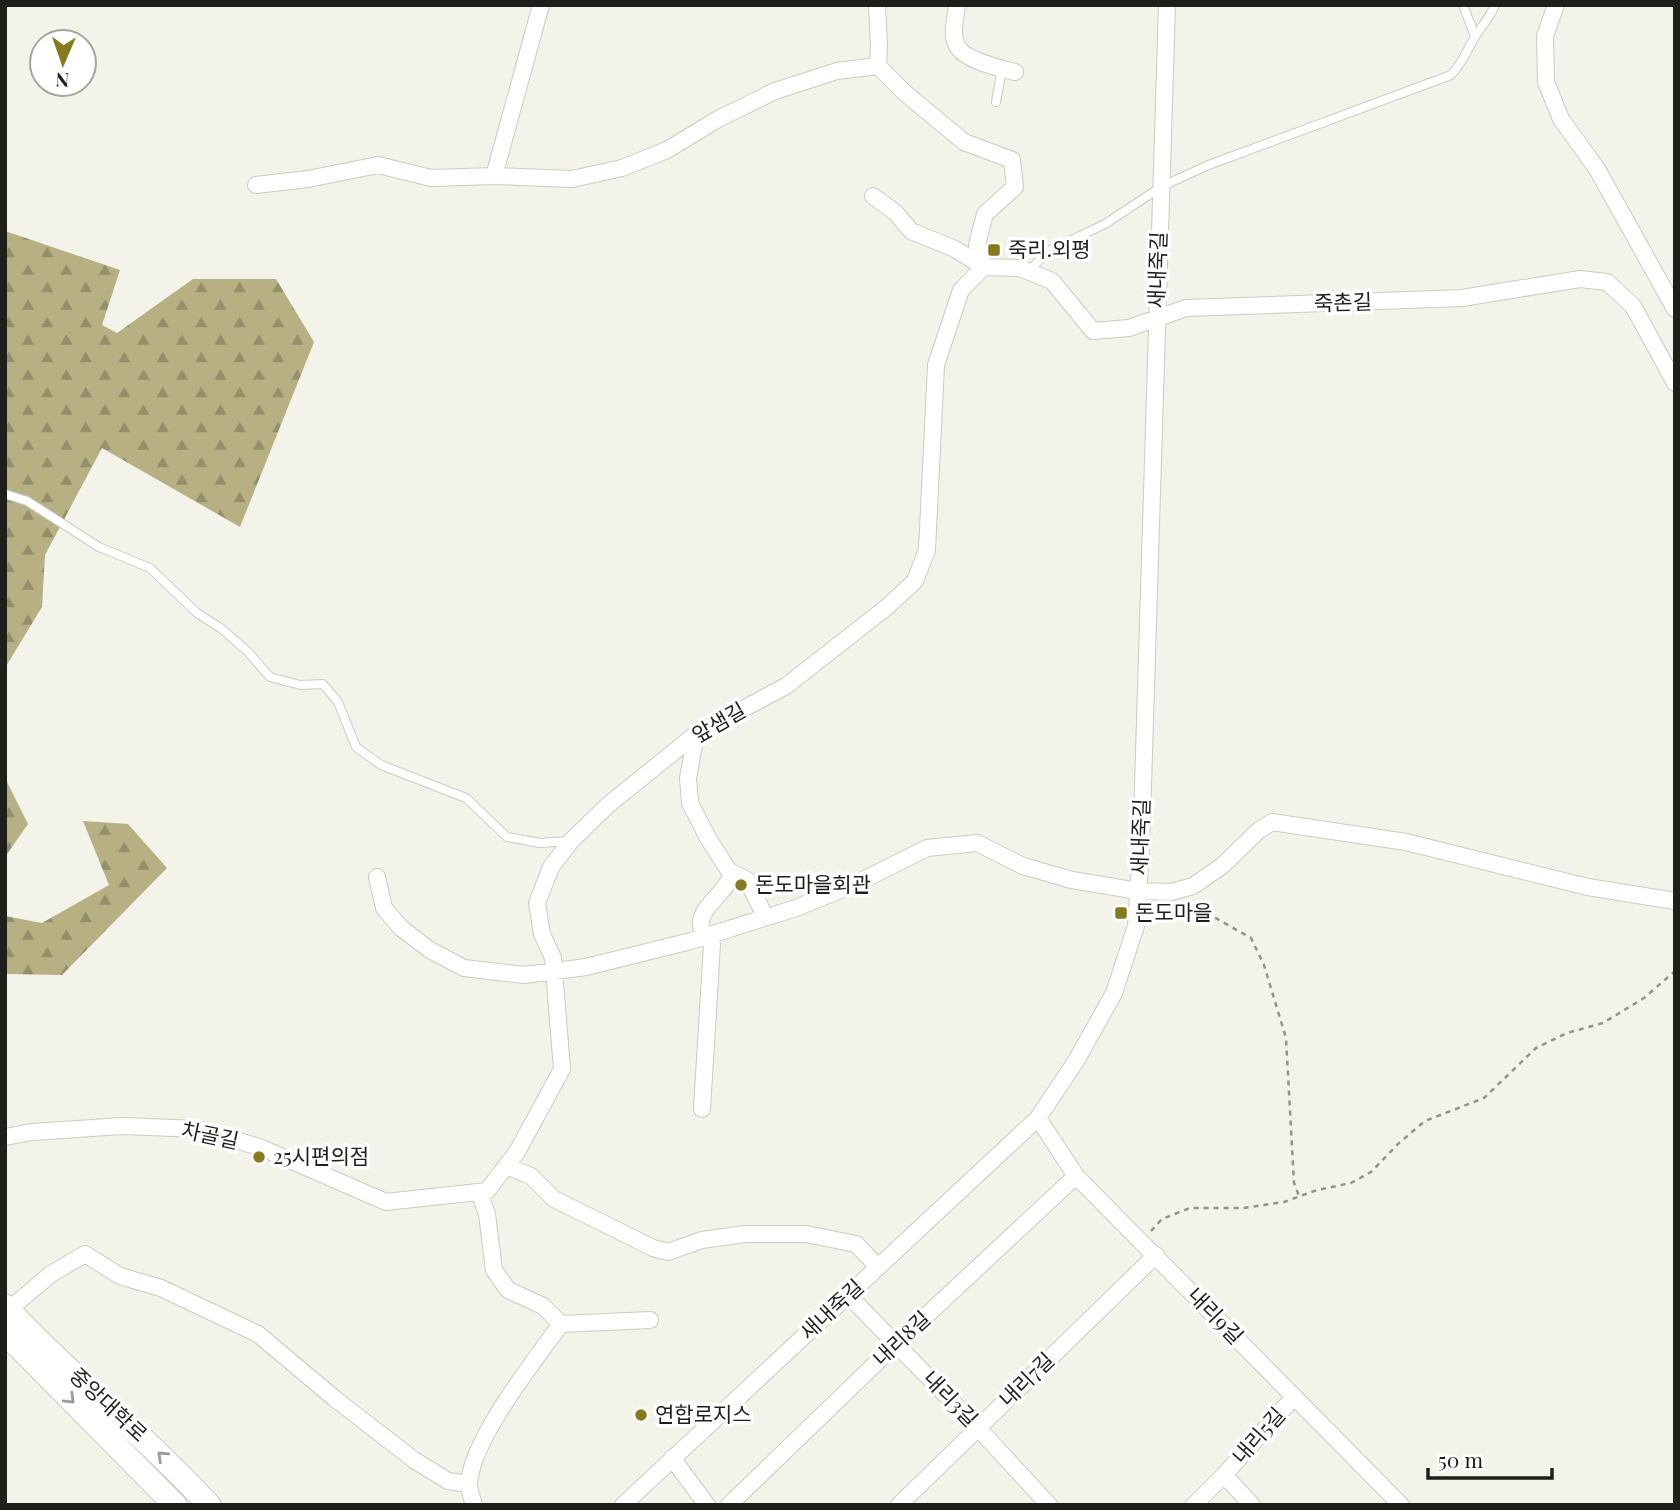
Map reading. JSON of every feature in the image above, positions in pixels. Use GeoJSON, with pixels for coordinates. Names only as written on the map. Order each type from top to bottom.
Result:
{"type":"FeatureCollection","features":[{"type":"Feature","properties":{"kind":"street"},"geometry":{"type":"LineString","coordinates":[[494,176],[541,5]]}},
{"type":"Feature","properties":{"kind":"street"},"geometry":{"type":"LineString","coordinates":[[877,5],[878,66],[905,93],[964,142],[1012,160],[1015,187],[985,214],[977,245],[984,267]]}},
{"type":"Feature","properties":{"kind":"street"},"geometry":{"type":"LineString","coordinates":[[957,5],[954,36],[956,47],[968,56],[1008,70]]}},
{"type":"Feature","properties":{"kind":"street","name":"새내죽길"},"geometry":{"type":"LineString","coordinates":[[623,1505],[1038,1118],[1076,1061],[1114,993],[1136,926],[1138,891],[1167,5]]}},
{"type":"Feature","properties":{"kind":"street"},"geometry":{"type":"LineString","coordinates":[[1556,5],[1545,36],[1546,82],[1561,119],[1597,169],[1675,309]]}},
{"type":"Feature","properties":{"kind":"street"},"geometry":{"type":"LineString","coordinates":[[256,185],[308,179],[378,165],[432,178],[494,176],[572,179],[622,168],[667,149],[718,119],[775,91],[836,71],[878,66]]}},
{"type":"Feature","properties":{"kind":"street","name":"죽촌길"},"geometry":{"type":"LineString","coordinates":[[873,195],[911,231],[955,249],[984,267],[1020,268],[1052,281],[1093,331],[1129,328],[1186,308],[1462,298],[1580,279],[1606,282],[1633,306],[1675,383]]}},
{"type":"Feature","properties":{"kind":"street","name":"앞샘길"},"geometry":{"type":"LineString","coordinates":[[483,1191],[517,1152],[562,1069],[552,958],[542,934],[537,903],[551,867],[571,841],[608,805],[696,734],[786,686],[887,607],[915,581],[927,550],[936,365],[961,289],[984,267]]}},
{"type":"Feature","properties":{"kind":"street"},"geometry":{"type":"LineString","coordinates":[[696,734],[688,778],[690,803],[729,871],[747,880],[765,916]]}},
{"type":"Feature","properties":{"kind":"street"},"geometry":{"type":"LineString","coordinates":[[377,877],[383,908],[401,928],[441,956],[464,968],[524,975],[586,967],[704,937],[796,908],[855,884],[927,848],[977,844],[1035,869],[1072,880],[1138,891],[1171,892],[1194,886],[1222,866],[1258,831],[1272,822],[1406,842],[1588,887],[1675,901]]}},
{"type":"Feature","properties":{"kind":"street"},"geometry":{"type":"LineString","coordinates":[[702,1109],[712,944],[704,937],[701,923],[705,909],[730,883],[732,873]]}},
{"type":"Feature","properties":{"kind":"street","name":"내리9길"},"geometry":{"type":"LineString","coordinates":[[1038,1118],[1076,1176],[1401,1505]]}},
{"type":"Feature","properties":{"kind":"street","name":"차골길"},"geometry":{"type":"LineString","coordinates":[[5,1137],[32,1132],[122,1126],[199,1129],[262,1147],[386,1202],[483,1191]]}},
{"type":"Feature","properties":{"kind":"street"},"geometry":{"type":"LineString","coordinates":[[506,1166],[531,1176],[554,1199],[653,1248],[668,1252],[702,1240],[745,1234],[806,1234],[856,1244],[878,1267]]}},
{"type":"Feature","properties":{"kind":"street","name":"내리8길"},"geometry":{"type":"LineString","coordinates":[[729,1505],[1076,1176]]}},
{"type":"Feature","properties":{"kind":"street"},"geometry":{"type":"LineString","coordinates":[[483,1191],[494,1270],[508,1290],[543,1306],[561,1324],[650,1320]]}},
{"type":"Feature","properties":{"kind":"street"},"geometry":{"type":"LineString","coordinates":[[6,1316],[51,1274],[85,1254],[120,1276],[161,1288],[258,1334],[414,1460],[448,1480],[469,1484]]}},
{"type":"Feature","properties":{"kind":"street","name":"내리7길"},"geometry":{"type":"LineString","coordinates":[[899,1505],[1156,1255]]}},
{"type":"Feature","properties":{"kind":"street","name":"내리3길"},"geometry":{"type":"LineString","coordinates":[[848,1295],[978,1427],[1046,1504]]}},
{"type":"Feature","properties":{"kind":"street","name":"중앙대학로"},"geometry":{"type":"LineString","coordinates":[[6,1316],[175,1505]]}},
{"type":"Feature","properties":{"kind":"street","name":"중앙대학로"},"geometry":{"type":"LineString","coordinates":[[6,1316],[175,1468],[209,1505]]}},
{"type":"Feature","properties":{"kind":"street"},"geometry":{"type":"LineString","coordinates":[[474,1505],[469,1484],[478,1450],[509,1395],[561,1324]]}},
{"type":"Feature","properties":{"kind":"street","name":"내리5길"},"geometry":{"type":"LineString","coordinates":[[1194,1505],[1294,1397]]}},
{"type":"Feature","properties":{"kind":"street"},"geometry":{"type":"LineString","coordinates":[[672,1458],[708,1505]]}},
{"type":"Feature","properties":{"kind":"street","name":"내리5길"},"geometry":{"type":"LineString","coordinates":[[1224,1475],[1252,1505]]}},
{"type":"Feature","properties":{"kind":"lane"},"geometry":{"type":"LineString","coordinates":[[1463,5],[1475,36]]}},
{"type":"Feature","properties":{"kind":"lane"},"geometry":{"type":"LineString","coordinates":[[1029,271],[1048,251],[1105,224],[1161,187],[1206,166],[1451,75],[1460,67],[1475,36],[1489,20],[1495,5]]}},
{"type":"Feature","properties":{"kind":"lane"},"geometry":{"type":"LineString","coordinates":[[996,102],[1008,70]]}},
{"type":"Feature","properties":{"kind":"lane"},"geometry":{"type":"LineString","coordinates":[[5,494],[27,501],[99,547],[150,568],[197,613],[222,629],[248,652],[270,677],[300,685],[323,684],[338,702],[356,747],[381,765],[466,798],[507,837],[540,844],[571,841]]}},
{"type":"Feature","properties":{"kind":"path"},"geometry":{"type":"LineString","coordinates":[[1179,890],[1190,905],[1251,938],[1264,965],[1286,1038],[1294,1183],[1299,1197]]}},
{"type":"Feature","properties":{"kind":"path"},"geometry":{"type":"LineString","coordinates":[[1141,1241],[1163,1219],[1190,1208],[1243,1208],[1284,1202],[1317,1190],[1351,1183],[1371,1172],[1425,1121],[1485,1098],[1536,1048],[1567,1032],[1603,1023],[1644,998],[1675,971]]}},
{"type":"Feature","properties":{"kind":"green space"},"geometry":{"type":"Polygon","coordinates":[[[5,231],[120,270],[102,325],[117,333],[193,279],[276,279],[314,342],[240,527],[102,448],[45,555],[42,607],[5,668],[5,231]]]}},
{"type":"Feature","properties":{"kind":"green space"},"geometry":{"type":"Polygon","coordinates":[[[5,778],[28,824],[5,857],[5,778]]]}},
{"type":"Feature","properties":{"kind":"green space"},"geometry":{"type":"Polygon","coordinates":[[[83,821],[128,824],[167,868],[62,975],[5,974],[5,916],[42,923],[109,885],[83,821]]]}},
{"type":"Feature","properties":{"kind":"place","name":"죽리.외평"},"geometry":{"type":"Point","coordinates":[994,250]}},
{"type":"Feature","properties":{"kind":"place","name":"돈도마을회관"},"geometry":{"type":"Point","coordinates":[741,885]}},
{"type":"Feature","properties":{"kind":"place","name":"돈도마을"},"geometry":{"type":"Point","coordinates":[1121,913]}},
{"type":"Feature","properties":{"kind":"place","name":"25시편의점"},"geometry":{"type":"Point","coordinates":[259,1157]}},
{"type":"Feature","properties":{"kind":"place","name":"연합로지스"},"geometry":{"type":"Point","coordinates":[641,1415]}}]}
